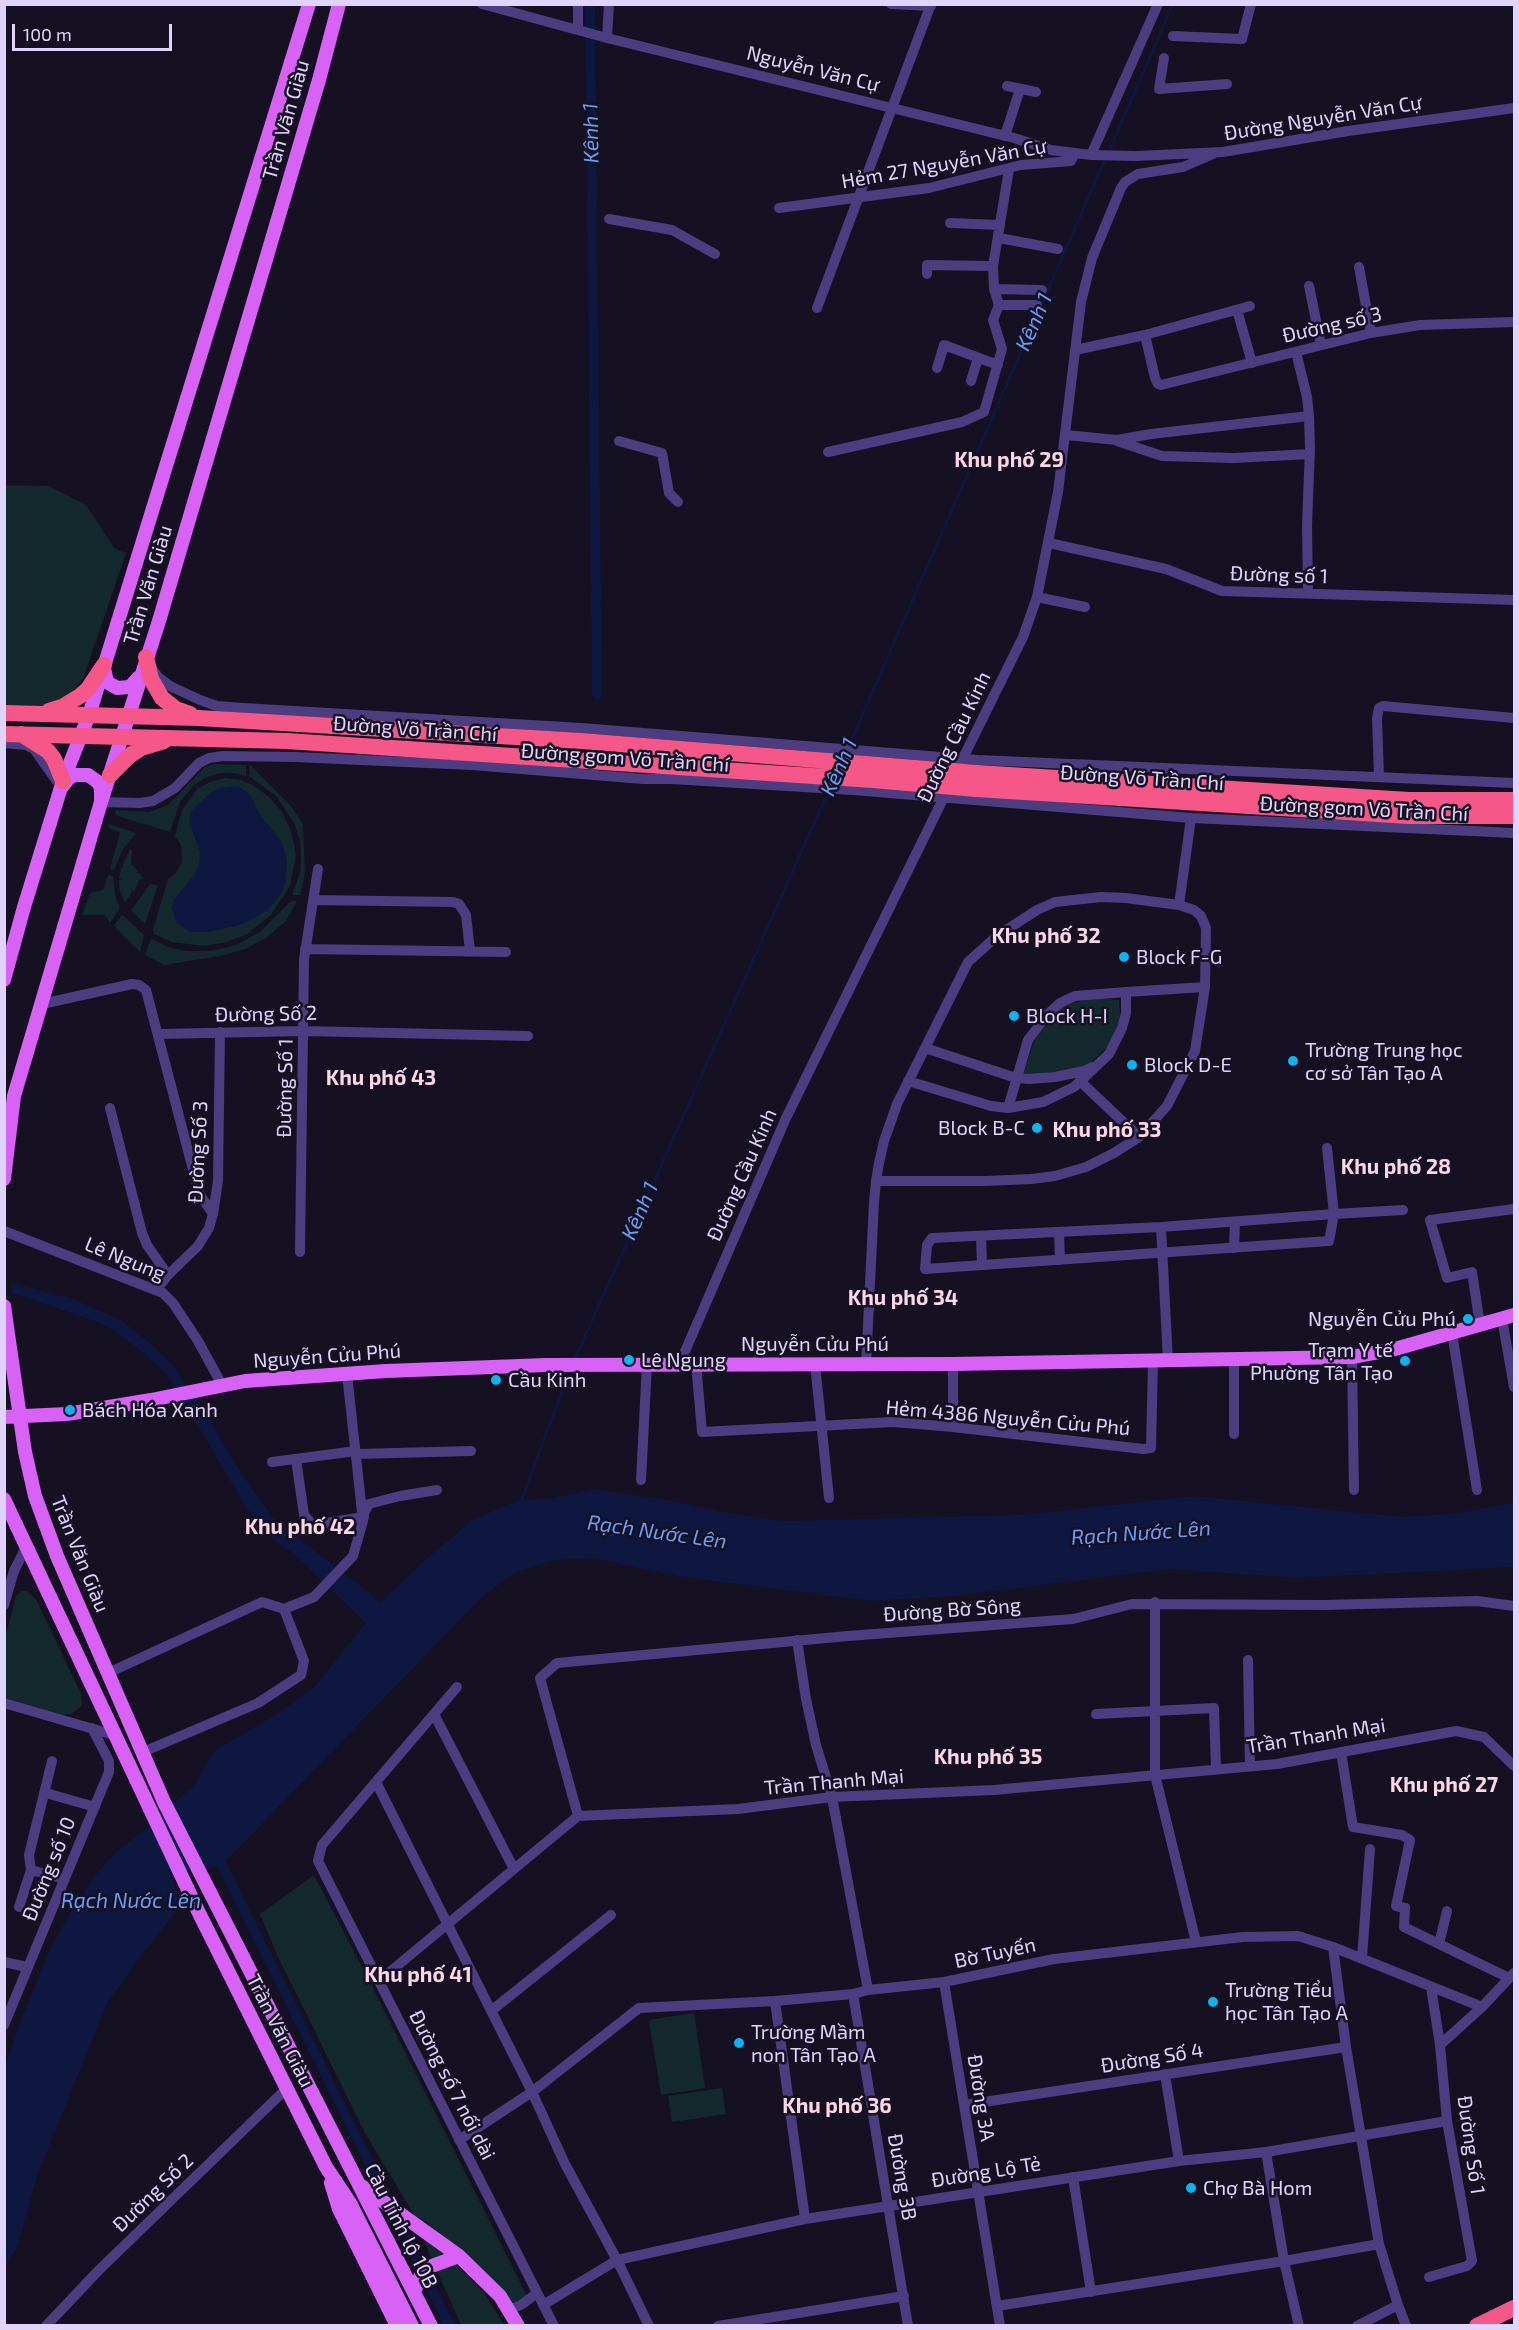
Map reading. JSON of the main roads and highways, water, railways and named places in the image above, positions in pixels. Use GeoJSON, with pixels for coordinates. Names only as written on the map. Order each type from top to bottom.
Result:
{"type":"FeatureCollection","features":[{"type":"Feature","properties":{"kind":"highway"},"geometry":{"type":"LineString","coordinates":[[15,713],[62,707],[88,689],[105,663]]}},
{"type":"Feature","properties":{"kind":"highway"},"geometry":{"type":"LineString","coordinates":[[144,665],[162,698],[176,709],[199,718]]}},
{"type":"Feature","properties":{"kind":"highway","name":"Đường Võ Trần Chí"},"geometry":{"type":"LineString","coordinates":[[15,713],[199,718],[809,753],[871,765],[946,792],[1409,808]]}},
{"type":"Feature","properties":{"kind":"highway","name":"Đường Võ Trần Chí"},"geometry":{"type":"LineString","coordinates":[[11,736],[123,735],[287,741],[807,782],[871,765],[959,765],[1409,808]]}},
{"type":"Feature","properties":{"kind":"highway"},"geometry":{"type":"LineString","coordinates":[[11,736],[48,751],[54,759],[62,785]]}},
{"type":"Feature","properties":{"kind":"highway"},"geometry":{"type":"LineString","coordinates":[[110,775],[129,756],[141,748],[182,737]]}},
{"type":"Feature","properties":{"kind":"highway"},"geometry":{"type":"LineString","coordinates":[[1409,808],[1515,800]]}},
{"type":"Feature","properties":{"kind":"highway"},"geometry":{"type":"LineString","coordinates":[[1409,808],[1515,816]]}},
{"type":"Feature","properties":{"kind":"highway"},"geometry":{"type":"LineString","coordinates":[[1477,2325],[1515,2308]]}},
{"type":"Feature","properties":{"kind":"highway"},"geometry":{"type":"LineString","coordinates":[[1503,2325],[1515,2320]]}},
{"type":"Feature","properties":{"kind":"main road","name":"Trần Văn Giàu"},"geometry":{"type":"LineString","coordinates":[[4,980],[62,785],[89,715],[309,4]]}},
{"type":"Feature","properties":{"kind":"main road","name":"Trần Văn Giàu"},"geometry":{"type":"LineString","coordinates":[[4,1179],[14,1096],[101,802],[159,621],[339,4]]}},
{"type":"Feature","properties":{"kind":"main road"},"geometry":{"type":"LineString","coordinates":[[105,663],[104,677],[107,682],[117,688],[135,684],[144,665]]}},
{"type":"Feature","properties":{"kind":"main road"},"geometry":{"type":"LineString","coordinates":[[62,785],[75,775],[88,775],[101,788],[101,802]]}},
{"type":"Feature","properties":{"kind":"main road","name":"Trần Văn Giàu"},"geometry":{"type":"LineString","coordinates":[[4,1306],[25,1452],[35,1496],[57,1557],[164,1802],[336,2144]]}},
{"type":"Feature","properties":{"kind":"main road","name":"Nguyễn Cửu Phú"},"geometry":{"type":"LineString","coordinates":[[4,1418],[67,1414],[174,1396],[244,1380],[347,1374],[546,1365],[696,1363],[867,1365],[1352,1357],[1380,1353],[1508,1317]]}},
{"type":"Feature","properties":{"kind":"main road","name":"Trần Văn Giàu"},"geometry":{"type":"LineString","coordinates":[[6,1508],[199,1913],[326,2167],[338,2185]]}},
{"type":"Feature","properties":{"kind":"main road","name":"Cầu Tỉnh lộ 10B"},"geometry":{"type":"LineString","coordinates":[[336,2144],[430,2325]]}},
{"type":"Feature","properties":{"kind":"main road","name":"Trần Văn Giàu"},"geometry":{"type":"LineString","coordinates":[[326,2167],[339,2209],[397,2325]]}},
{"type":"Feature","properties":{"kind":"main road"},"geometry":{"type":"LineString","coordinates":[[357,2183],[454,2254],[489,2284],[518,2325]]}},
{"type":"Feature","properties":{"kind":"main road","name":"Cầu Tỉnh lộ 10B"},"geometry":{"type":"LineString","coordinates":[[338,2185],[350,2203],[412,2325]]}},
{"type":"Feature","properties":{"kind":"main road"},"geometry":{"type":"LineString","coordinates":[[414,2292],[421,2275],[429,2267],[454,2254]]}},
{"type":"Feature","properties":{"kind":"water"},"geometry":{"type":"Polygon","coordinates":[[[238,786],[250,795],[261,816],[282,842],[287,860],[286,879],[282,892],[269,909],[243,924],[209,932],[190,932],[176,922],[172,907],[174,900],[196,872],[199,863],[200,852],[189,821],[190,814],[213,791],[238,786]]]}},
{"type":"Feature","properties":{"kind":"water","name":"Rạch Nước Lên"},"geometry":{"type":"Polygon","coordinates":[[[11,1283],[73,1299],[121,1320],[150,1343],[173,1366],[209,1418],[235,1464],[273,1518],[381,1602],[472,1520],[520,1500],[548,1499],[595,1489],[783,1521],[1021,1515],[1194,1496],[1403,1517],[1451,1514],[1514,1503],[1514,1567],[1297,1578],[1169,1569],[954,1596],[871,1601],[683,1577],[596,1559],[574,1558],[547,1562],[513,1574],[483,1596],[221,1866],[172,1876],[180,1907],[107,2003],[38,2174],[17,2247],[5,2267],[5,2067],[22,2017],[52,1945],[93,1878],[115,1853],[146,1829],[194,1785],[214,1751],[277,1714],[314,1687],[366,1623],[295,1555],[270,1537],[245,1506],[170,1378],[153,1361],[117,1332],[100,1323],[12,1293],[11,1283]]]}},
{"type":"Feature","properties":{"kind":"waterway","name":"Kênh 1"},"geometry":{"type":"LineString","coordinates":[[590,4],[597,694]]}},
{"type":"Feature","properties":{"kind":"waterway","name":"Kênh 1"},"geometry":{"type":"LineString","coordinates":[[1109,151],[1173,4]]}},
{"type":"Feature","properties":{"kind":"waterway","name":"Kênh 1"},"geometry":{"type":"LineString","coordinates":[[848,748],[1106,157]]}},
{"type":"Feature","properties":{"kind":"waterway","name":"Kênh 1"},"geometry":{"type":"LineString","coordinates":[[574,1361],[828,792]]}},
{"type":"Feature","properties":{"kind":"waterway","name":"Kênh 1"},"geometry":{"type":"LineString","coordinates":[[520,1504],[570,1370]]}},
{"type":"Feature","properties":{"kind":"waterway"},"geometry":{"type":"LineString","coordinates":[[216,1853],[450,2326]]}},
{"type":"Feature","properties":{"kind":"place","name":"Block F-G"},"geometry":{"type":"Point","coordinates":[1124,957]}},
{"type":"Feature","properties":{"kind":"place","name":"Block H-I"},"geometry":{"type":"Point","coordinates":[1014,1016]}},
{"type":"Feature","properties":{"kind":"place","name":"Trường Trung học cơ sở Tân Tạo A"},"geometry":{"type":"Point","coordinates":[1293,1061]}},
{"type":"Feature","properties":{"kind":"place","name":"Block D-E"},"geometry":{"type":"Point","coordinates":[1132,1065]}},
{"type":"Feature","properties":{"kind":"place","name":"Block B-C"},"geometry":{"type":"Point","coordinates":[1037,1128]}},
{"type":"Feature","properties":{"kind":"place","name":"Nguyễn Cửu Phú"},"geometry":{"type":"Point","coordinates":[1468,1319]}},
{"type":"Feature","properties":{"kind":"place","name":"Lê Ngung"},"geometry":{"type":"Point","coordinates":[629,1360]}},
{"type":"Feature","properties":{"kind":"place","name":"Trạm Y tế Phường Tân Tạo"},"geometry":{"type":"Point","coordinates":[1405,1361]}},
{"type":"Feature","properties":{"kind":"place","name":"Cầu Kinh"},"geometry":{"type":"Point","coordinates":[496,1380]}},
{"type":"Feature","properties":{"kind":"place","name":"Bách Hóa Xanh"},"geometry":{"type":"Point","coordinates":[70,1410]}},
{"type":"Feature","properties":{"kind":"place","name":"Trường Tiểu học Tân Tạo A"},"geometry":{"type":"Point","coordinates":[1213,2002]}},
{"type":"Feature","properties":{"kind":"place","name":"Trường Mầm non Tân Tạo A"},"geometry":{"type":"Point","coordinates":[739,2043]}},
{"type":"Feature","properties":{"kind":"place","name":"Chợ Bà Hom"},"geometry":{"type":"Point","coordinates":[1191,2188]}},
{"type":"Feature","properties":{"kind":"district","name":"Khu phố 29"},"geometry":{"type":"Point","coordinates":[1009,460]}},
{"type":"Feature","properties":{"kind":"district","name":"Khu phố 32"},"geometry":{"type":"Point","coordinates":[1046,936]}},
{"type":"Feature","properties":{"kind":"district","name":"Khu phố 43"},"geometry":{"type":"Point","coordinates":[381,1078]}},
{"type":"Feature","properties":{"kind":"district","name":"Khu phố 33"},"geometry":{"type":"Point","coordinates":[1107,1130]}},
{"type":"Feature","properties":{"kind":"district","name":"Khu phố 28"},"geometry":{"type":"Point","coordinates":[1396,1167]}},
{"type":"Feature","properties":{"kind":"district","name":"Khu phố 34"},"geometry":{"type":"Point","coordinates":[903,1298]}},
{"type":"Feature","properties":{"kind":"district","name":"Khu phố 42"},"geometry":{"type":"Point","coordinates":[300,1527]}},
{"type":"Feature","properties":{"kind":"district","name":"Khu phố 35"},"geometry":{"type":"Point","coordinates":[988,1757]}},
{"type":"Feature","properties":{"kind":"district","name":"Khu phố 27"},"geometry":{"type":"Point","coordinates":[1444,1785]}},
{"type":"Feature","properties":{"kind":"district","name":"Khu phố 41"},"geometry":{"type":"Point","coordinates":[418,1975]}},
{"type":"Feature","properties":{"kind":"district","name":"Khu phố 36"},"geometry":{"type":"Point","coordinates":[837,2106]}}]}
